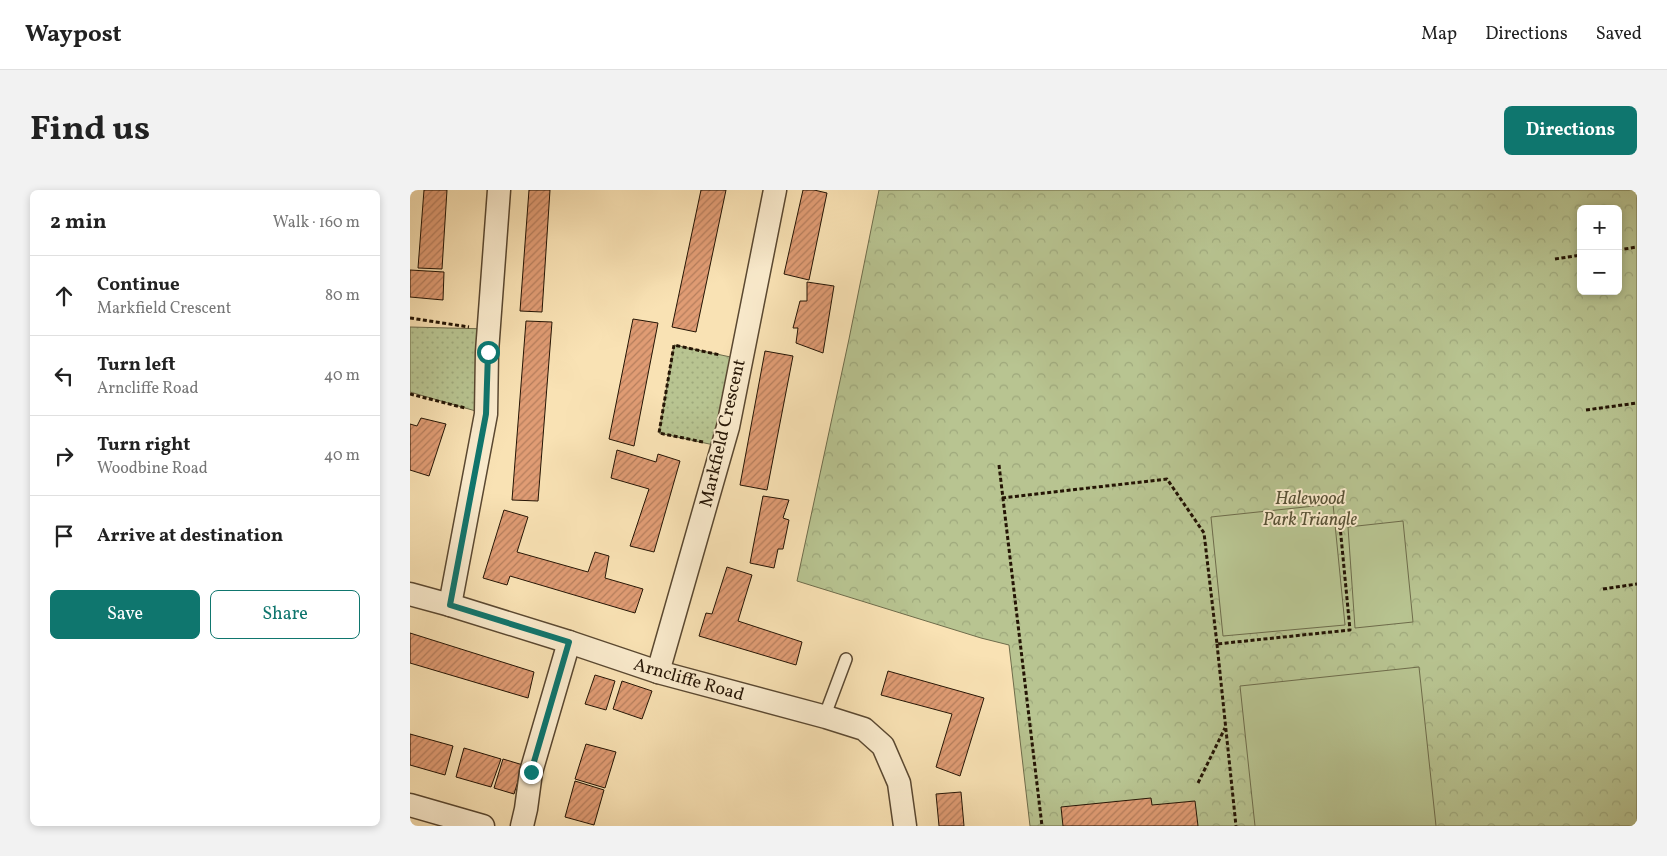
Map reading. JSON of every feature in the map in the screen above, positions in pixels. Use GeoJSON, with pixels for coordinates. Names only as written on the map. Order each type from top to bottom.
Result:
{"type":"FeatureCollection","features":[{"type":"Feature","properties":{"kind":"street"},"geometry":{"type":"LineString","coordinates":[[450,605],[486,414],[489,330],[499,190]]}},
{"type":"Feature","properties":{"kind":"street","name":"Markfield Crescent"},"geometry":{"type":"LineString","coordinates":[[658,672],[723,447],[775,190]]}},
{"type":"Feature","properties":{"kind":"street","name":"Arncliffe Road"},"geometry":{"type":"LineString","coordinates":[[410,594],[569,642],[658,672],[864,729],[883,746],[899,783],[905,826]]}},
{"type":"Feature","properties":{"kind":"street"},"geometry":{"type":"LineString","coordinates":[[522,826],[531,772],[569,642]]}},
{"type":"Feature","properties":{"kind":"street"},"geometry":{"type":"LineString","coordinates":[[410,805],[483,826]]}},
{"type":"Feature","properties":{"kind":"lane"},"geometry":{"type":"LineString","coordinates":[[826,717],[846,659]]}},
{"type":"Feature","properties":{"kind":"path"},"geometry":{"type":"LineString","coordinates":[[1622,249],[1637,247]]}},
{"type":"Feature","properties":{"kind":"path"},"geometry":{"type":"LineString","coordinates":[[1555,259],[1577,256]]}},
{"type":"Feature","properties":{"kind":"path"},"geometry":{"type":"LineString","coordinates":[[410,318],[489,330]]}},
{"type":"Feature","properties":{"kind":"path"},"geometry":{"type":"LineString","coordinates":[[723,447],[659,433],[674,345],[740,359]]}},
{"type":"Feature","properties":{"kind":"path"},"geometry":{"type":"LineString","coordinates":[[410,394],[486,414]]}},
{"type":"Feature","properties":{"kind":"path"},"geometry":{"type":"LineString","coordinates":[[1586,410],[1637,403]]}},
{"type":"Feature","properties":{"kind":"path"},"geometry":{"type":"LineString","coordinates":[[999,465],[1042,826]]}},
{"type":"Feature","properties":{"kind":"path"},"geometry":{"type":"LineString","coordinates":[[1002,498],[1167,479],[1204,533],[1236,826]]}},
{"type":"Feature","properties":{"kind":"path"},"geometry":{"type":"LineString","coordinates":[[1217,644],[1350,630],[1340,526]]}},
{"type":"Feature","properties":{"kind":"path"},"geometry":{"type":"LineString","coordinates":[[1603,589],[1637,584]]}},
{"type":"Feature","properties":{"kind":"path"},"geometry":{"type":"LineString","coordinates":[[1198,783],[1225,727]]}},
{"type":"Feature","properties":{"kind":"green space","name":"Halewood Park Triangle"},"geometry":{"type":"Polygon","coordinates":[[[879,190],[1637,190],[1637,826],[1030,826],[1009,645],[797,581],[879,190]]]}},
{"type":"Feature","properties":{"kind":"green space"},"geometry":{"type":"Polygon","coordinates":[[[410,327],[489,329],[486,414],[410,392],[410,327]]]}},
{"type":"Feature","properties":{"kind":"green space"},"geometry":{"type":"Polygon","coordinates":[[[674,345],[740,359],[723,447],[659,433],[674,345]]]}},
{"type":"Feature","properties":{"kind":"green space"},"geometry":{"type":"Polygon","coordinates":[[[1333,504],[1345,625],[1223,636],[1211,517],[1333,504]]]}},
{"type":"Feature","properties":{"kind":"green space"},"geometry":{"type":"Polygon","coordinates":[[[1403,521],[1413,622],[1355,628],[1348,527],[1403,521]]]}},
{"type":"Feature","properties":{"kind":"green space"},"geometry":{"type":"Polygon","coordinates":[[[1419,667],[1436,826],[1255,826],[1240,686],[1419,667]]]}},
{"type":"Feature","properties":{"kind":"building"},"geometry":{"type":"Polygon","coordinates":[[[424,190],[447,190],[442,269],[418,268],[424,190]]]}},
{"type":"Feature","properties":{"kind":"building"},"geometry":{"type":"Polygon","coordinates":[[[529,190],[550,190],[542,312],[520,311],[529,190]]]}},
{"type":"Feature","properties":{"kind":"building"},"geometry":{"type":"Polygon","coordinates":[[[701,190],[726,190],[696,332],[672,327],[701,190]]]}},
{"type":"Feature","properties":{"kind":"building"},"geometry":{"type":"Polygon","coordinates":[[[803,190],[827,193],[809,280],[784,274],[803,190]]]}},
{"type":"Feature","properties":{"kind":"building"},"geometry":{"type":"Polygon","coordinates":[[[410,270],[444,272],[443,300],[410,297],[410,270]]]}},
{"type":"Feature","properties":{"kind":"building"},"geometry":{"type":"Polygon","coordinates":[[[807,282],[834,286],[823,353],[796,343],[798,328],[793,328],[800,301],[807,301],[807,282]]]}},
{"type":"Feature","properties":{"kind":"building"},"geometry":{"type":"Polygon","coordinates":[[[633,319],[658,323],[634,446],[609,439],[633,319]]]}},
{"type":"Feature","properties":{"kind":"building"},"geometry":{"type":"Polygon","coordinates":[[[526,321],[552,322],[538,501],[512,500],[526,321]]]}},
{"type":"Feature","properties":{"kind":"building"},"geometry":{"type":"Polygon","coordinates":[[[765,351],[793,356],[767,490],[740,485],[765,351]]]}},
{"type":"Feature","properties":{"kind":"building"},"geometry":{"type":"Polygon","coordinates":[[[421,418],[446,424],[429,476],[410,470],[410,424],[417,426],[421,418]]]}},
{"type":"Feature","properties":{"kind":"building"},"geometry":{"type":"Polygon","coordinates":[[[617,450],[656,462],[658,454],[680,461],[654,552],[630,546],[649,489],[611,478],[617,450]]]}},
{"type":"Feature","properties":{"kind":"building"},"geometry":{"type":"Polygon","coordinates":[[[763,496],[789,500],[783,518],[789,520],[783,549],[778,549],[774,568],[750,563],[763,496]]]}},
{"type":"Feature","properties":{"kind":"building"},"geometry":{"type":"Polygon","coordinates":[[[504,510],[528,517],[517,552],[588,572],[595,552],[609,556],[605,578],[643,589],[635,613],[510,576],[507,585],[483,578],[504,510]]]}},
{"type":"Feature","properties":{"kind":"building"},"geometry":{"type":"Polygon","coordinates":[[[727,567],[752,575],[738,621],[802,642],[796,665],[699,636],[706,613],[712,614],[727,567]]]}},
{"type":"Feature","properties":{"kind":"building"},"geometry":{"type":"Polygon","coordinates":[[[410,633],[534,672],[528,698],[410,663],[410,633]]]}},
{"type":"Feature","properties":{"kind":"building"},"geometry":{"type":"Polygon","coordinates":[[[888,671],[984,698],[960,776],[936,767],[952,714],[881,695],[888,671]]]}},
{"type":"Feature","properties":{"kind":"building"},"geometry":{"type":"Polygon","coordinates":[[[595,675],[615,681],[606,710],[585,704],[595,675]]]}},
{"type":"Feature","properties":{"kind":"building"},"geometry":{"type":"Polygon","coordinates":[[[622,681],[652,691],[642,719],[613,709],[622,681]]]}},
{"type":"Feature","properties":{"kind":"building"},"geometry":{"type":"Polygon","coordinates":[[[410,734],[453,746],[445,775],[410,765],[410,734]]]}},
{"type":"Feature","properties":{"kind":"building"},"geometry":{"type":"Polygon","coordinates":[[[586,744],[616,752],[605,788],[575,779],[586,744]]]}},
{"type":"Feature","properties":{"kind":"building"},"geometry":{"type":"Polygon","coordinates":[[[464,748],[501,759],[491,787],[456,777],[464,748]]]}},
{"type":"Feature","properties":{"kind":"building"},"geometry":{"type":"Polygon","coordinates":[[[503,759],[523,765],[514,794],[494,788],[503,759]]]}},
{"type":"Feature","properties":{"kind":"building"},"geometry":{"type":"Polygon","coordinates":[[[575,781],[604,790],[594,825],[565,817],[575,781]]]}},
{"type":"Feature","properties":{"kind":"building"},"geometry":{"type":"Polygon","coordinates":[[[961,792],[964,826],[939,826],[936,794],[961,792]]]}},
{"type":"Feature","properties":{"kind":"building"},"geometry":{"type":"Polygon","coordinates":[[[1151,798],[1152,805],[1195,801],[1198,826],[1063,826],[1061,807],[1151,798]]]}},
{"type":"Feature","properties":{"kind":"route"},"geometry":{"type":"LineString","coordinates":[[488,352],[486,414],[450,605],[569,642],[531,772]]}}]}
